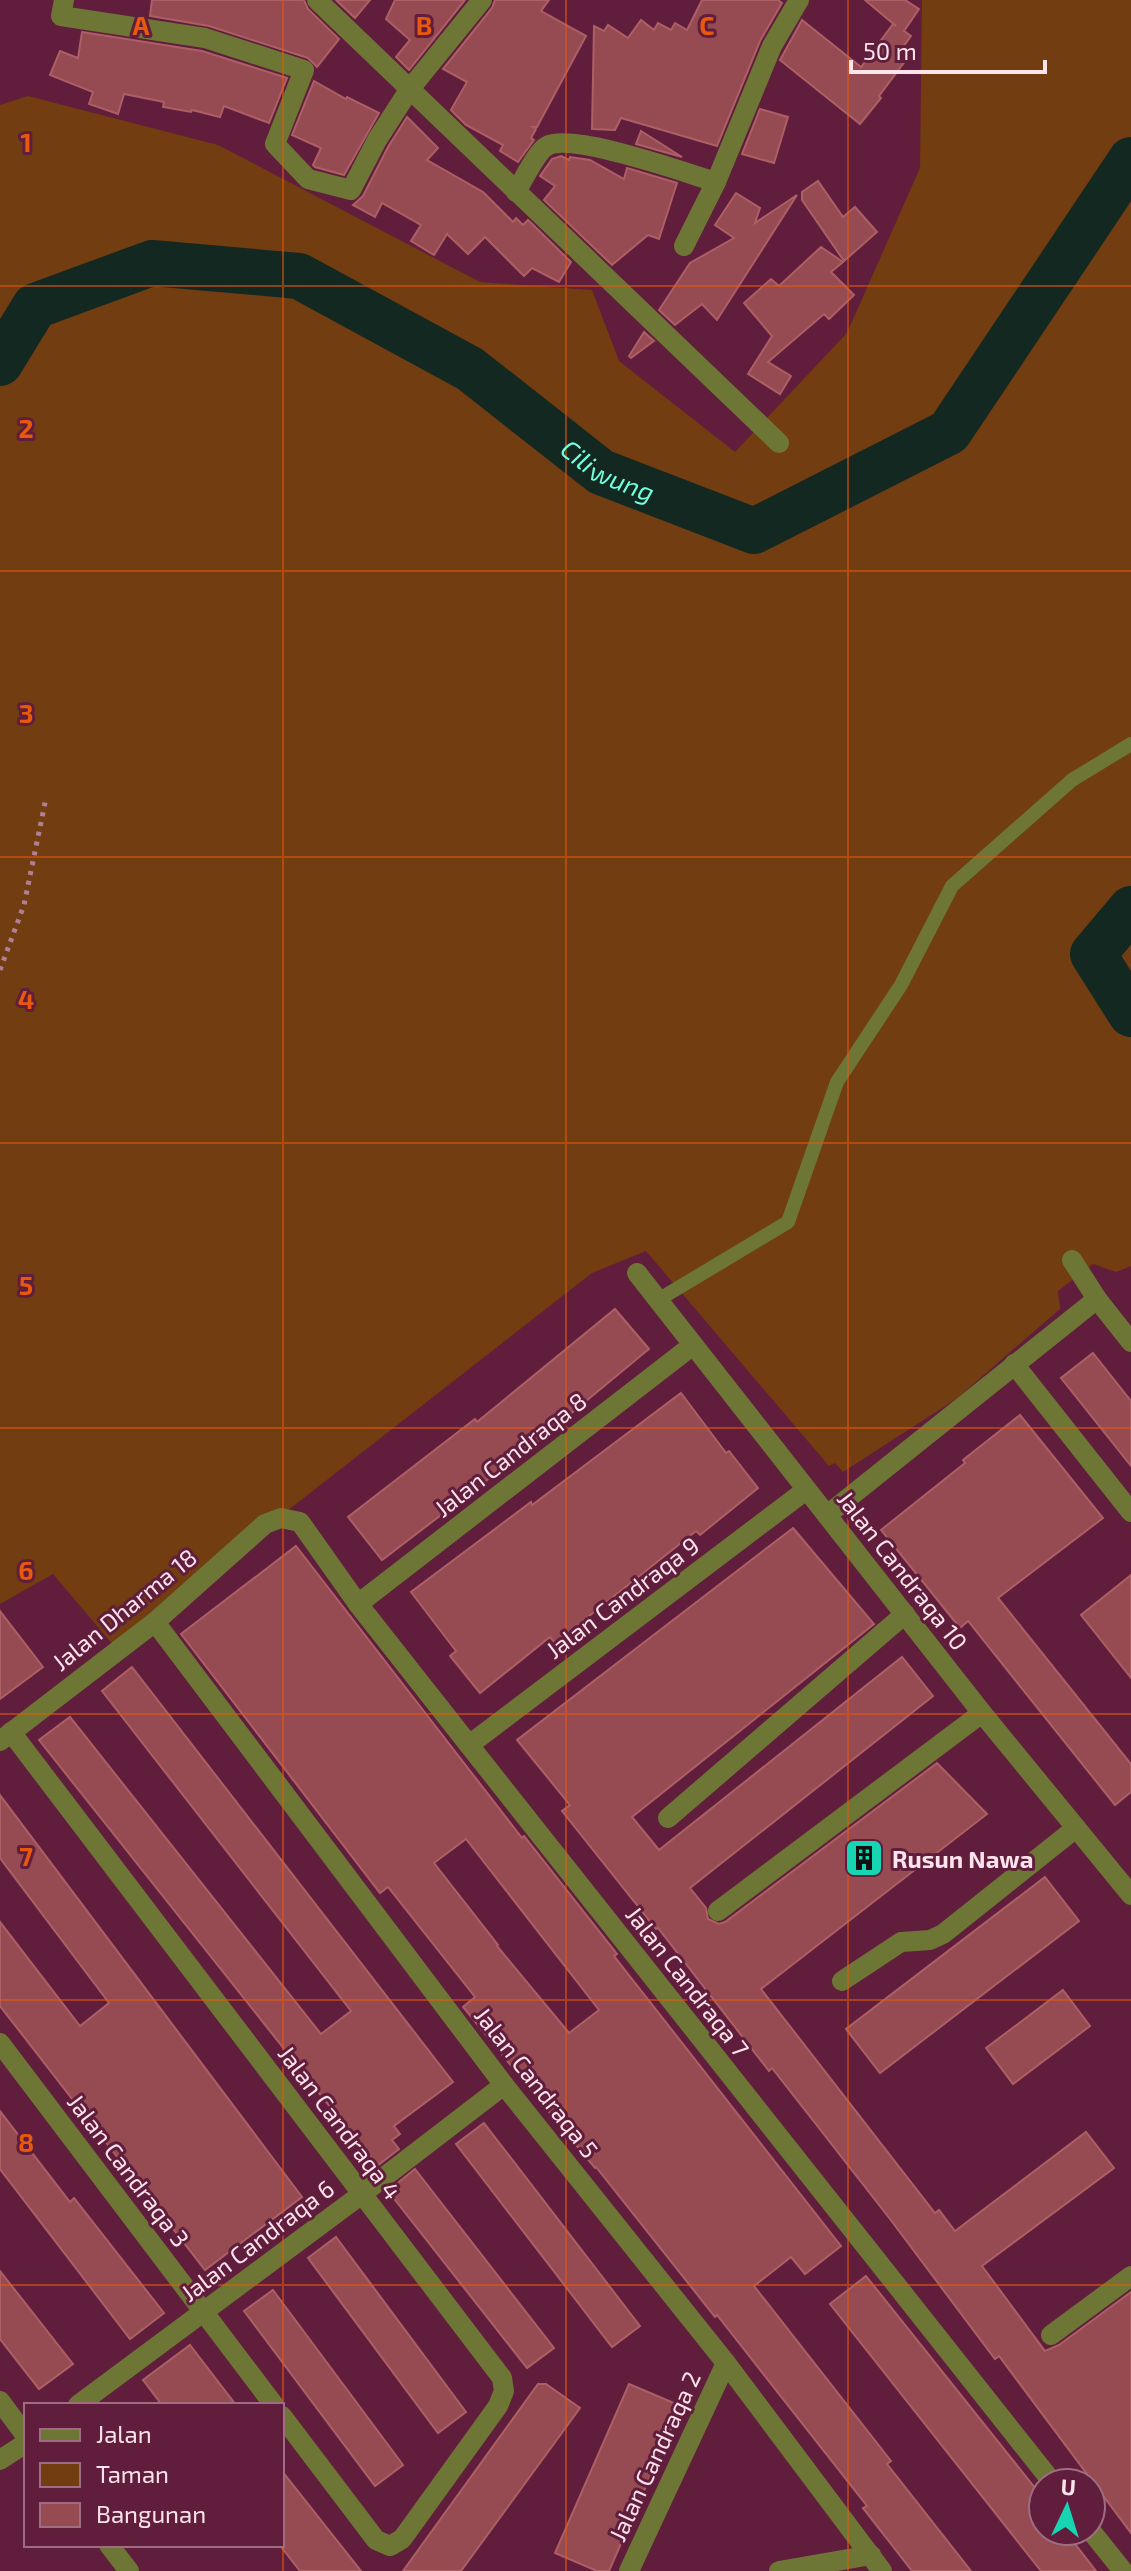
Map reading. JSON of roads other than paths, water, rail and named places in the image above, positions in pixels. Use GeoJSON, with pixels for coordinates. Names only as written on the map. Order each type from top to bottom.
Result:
{"type":"FeatureCollection","features":[{"type":"Feature","properties":{"kind":"street"},"geometry":{"type":"LineString","coordinates":[[64,0],[61,16],[205,38],[304,70],[275,144],[308,179],[351,190],[377,140],[409,90],[482,0]]}},
{"type":"Feature","properties":{"kind":"street"},"geometry":{"type":"LineString","coordinates":[[317,0],[779,443]]}},
{"type":"Feature","properties":{"kind":"street"},"geometry":{"type":"LineString","coordinates":[[684,246],[716,182],[772,46],[799,0]]}},
{"type":"Feature","properties":{"kind":"street"},"geometry":{"type":"LineString","coordinates":[[516,192],[542,149],[553,143],[606,149],[716,182]]}},
{"type":"Feature","properties":{"kind":"street"},"geometry":{"type":"LineString","coordinates":[[1072,1260],[1097,1299],[1131,1342]]}},
{"type":"Feature","properties":{"kind":"street","name":"Jalan Candraqa 10"},"geometry":{"type":"LineString","coordinates":[[637,1273],[982,1713],[1131,1895]]}},
{"type":"Feature","properties":{"kind":"street"},"geometry":{"type":"LineString","coordinates":[[827,1515],[1097,1299]]}},
{"type":"Feature","properties":{"kind":"street","name":"Jalan Candraqa 8"},"geometry":{"type":"LineString","coordinates":[[358,1604],[693,1345]]}},
{"type":"Feature","properties":{"kind":"street"},"geometry":{"type":"LineString","coordinates":[[1014,1364],[1131,1512]]}},
{"type":"Feature","properties":{"kind":"street","name":"Jalan Candraqa 9"},"geometry":{"type":"LineString","coordinates":[[469,1745],[806,1490]]}},
{"type":"Feature","properties":{"kind":"street","name":"Jalan Candraqa 7"},"geometry":{"type":"LineString","coordinates":[[281,1518],[300,1522],[358,1604],[1040,2467]]}},
{"type":"Feature","properties":{"kind":"street","name":"Jalan Dharma 18"},"geometry":{"type":"LineString","coordinates":[[6,1737],[155,1622],[265,1524],[281,1518]]}},
{"type":"Feature","properties":{"kind":"street"},"geometry":{"type":"LineString","coordinates":[[668,1818],[905,1614]]}},
{"type":"Feature","properties":{"kind":"street","name":"Jalan Candraqa 5"},"geometry":{"type":"LineString","coordinates":[[155,1622],[504,2085],[726,2363],[876,2563]]}},
{"type":"Feature","properties":{"kind":"street"},"geometry":{"type":"LineString","coordinates":[[718,1911],[982,1713]]}},
{"type":"Feature","properties":{"kind":"street","name":"Jalan Candraqa 4"},"geometry":{"type":"LineString","coordinates":[[6,1737],[502,2378],[504,2391],[498,2406],[402,2539],[390,2546],[376,2540],[284,2419]]}},
{"type":"Feature","properties":{"kind":"street"},"geometry":{"type":"LineString","coordinates":[[842,1981],[901,1942],[930,1940],[943,1934],[1076,1828]]}},
{"type":"Feature","properties":{"kind":"street","name":"Jalan Candraqa 3"},"geometry":{"type":"LineString","coordinates":[[0,2043],[272,2403]]}},
{"type":"Feature","properties":{"kind":"street","name":"Jalan Candraqa 6"},"geometry":{"type":"LineString","coordinates":[[81,2403],[504,2085]]}},
{"type":"Feature","properties":{"kind":"street"},"geometry":{"type":"LineString","coordinates":[[1051,2335],[1131,2276]]}},
{"type":"Feature","properties":{"kind":"street","name":"Jalan Candraqa 2"},"geometry":{"type":"LineString","coordinates":[[629,2571],[726,2363]]}},
{"type":"Feature","properties":{"kind":"street"},"geometry":{"type":"LineString","coordinates":[[0,2401],[24,2433]]}},
{"type":"Feature","properties":{"kind":"street"},"geometry":{"type":"LineString","coordinates":[[0,2460],[24,2444]]}},
{"type":"Feature","properties":{"kind":"street"},"geometry":{"type":"LineString","coordinates":[[110,2547],[124,2569]]}},
{"type":"Feature","properties":{"kind":"street"},"geometry":{"type":"LineString","coordinates":[[1104,2547],[1123,2571]]}},
{"type":"Feature","properties":{"kind":"street"},"geometry":{"type":"LineString","coordinates":[[779,2571],[876,2563]]}},
{"type":"Feature","properties":{"kind":"lane"},"geometry":{"type":"LineString","coordinates":[[658,1300],[788,1222],[837,1082],[901,985],[952,886],[1072,780],[1131,744]]}},
{"type":"Feature","properties":{"kind":"waterway","name":"Ciliwung"},"geometry":{"type":"LineString","coordinates":[[0,363],[35,306],[152,263],[299,276],[470,369],[601,472],[754,531],[949,432],[1131,160]]}},
{"type":"Feature","properties":{"kind":"waterway","name":"Ciliwung"},"geometry":{"type":"LineString","coordinates":[[1131,909],[1093,954],[1131,1014]]}},
{"type":"Feature","properties":{"kind":"place","name":"Rusun Nawa"},"geometry":{"type":"Point","coordinates":[864,1858]}}]}
